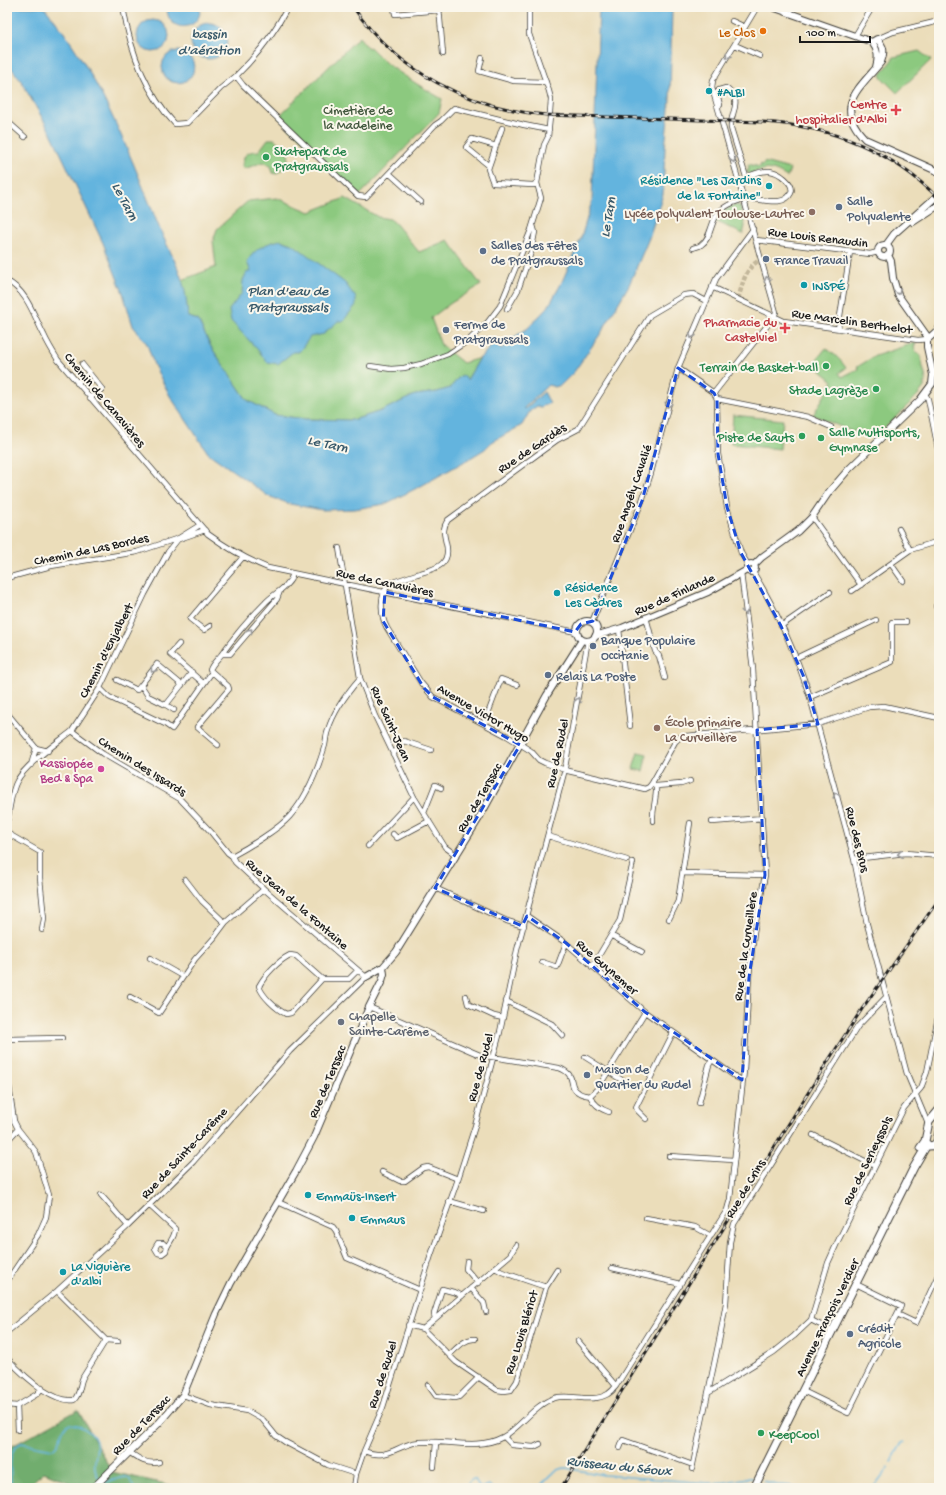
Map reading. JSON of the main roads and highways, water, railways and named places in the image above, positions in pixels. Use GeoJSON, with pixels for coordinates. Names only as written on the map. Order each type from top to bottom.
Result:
{"type":"FeatureCollection","features":[{"type":"Feature","properties":{"kind":"main road"},"geometry":{"type":"LineString","coordinates":[[930,1144],[932,1120],[939,1110]]}},
{"type":"Feature","properties":{"kind":"main road"},"geometry":{"type":"LineString","coordinates":[[930,1144],[939,1131]]}},
{"type":"Feature","properties":{"kind":"main road","name":"Avenue François Verdier"},"geometry":{"type":"LineString","coordinates":[[755,1488],[914,1166],[919,1149],[930,1144]]}},
{"type":"Feature","properties":{"kind":"main road","name":"Avenue François Verdier"},"geometry":{"type":"LineString","coordinates":[[759,1478],[759,1488]]}},
{"type":"Feature","properties":{"kind":"water","name":"Le Tarn"},"geometry":{"type":"Polygon","coordinates":[[[7,7],[44,7],[80,56],[95,82],[122,137],[160,229],[177,265],[187,303],[188,317],[198,320],[211,347],[247,400],[275,415],[305,419],[353,420],[381,411],[415,395],[437,392],[450,388],[460,376],[464,376],[467,380],[480,358],[494,343],[502,349],[508,341],[528,328],[548,307],[561,284],[581,238],[592,201],[599,7],[672,7],[670,99],[665,148],[663,194],[649,238],[629,285],[601,333],[574,372],[561,385],[555,387],[548,385],[524,408],[525,409],[544,392],[550,403],[541,407],[537,406],[530,411],[522,425],[492,442],[485,449],[467,460],[385,504],[355,509],[322,510],[290,504],[268,496],[208,453],[170,396],[154,365],[147,344],[133,326],[123,293],[103,243],[52,135],[21,81],[7,62],[7,7]]]}},
{"type":"Feature","properties":{"kind":"water","name":"bassin d'aération"},"geometry":{"type":"Polygon","coordinates":[[[167,7],[200,7],[199,15],[196,21],[191,25],[178,26],[172,22],[168,16],[167,7]]]}},
{"type":"Feature","properties":{"kind":"water"},"geometry":{"type":"Polygon","coordinates":[[[156,20],[162,22],[167,27],[169,36],[167,45],[162,50],[150,52],[144,50],[139,45],[137,33],[139,27],[144,22],[156,20]]]}},
{"type":"Feature","properties":{"kind":"water","name":"bassin d'aération"},"geometry":{"type":"Polygon","coordinates":[[[209,23],[219,26],[224,31],[227,41],[224,51],[219,56],[209,59],[199,56],[194,51],[191,41],[194,31],[199,26],[209,23]]]}},
{"type":"Feature","properties":{"kind":"water"},"geometry":{"type":"Polygon","coordinates":[[[175,51],[181,51],[191,58],[194,67],[193,73],[187,80],[181,83],[175,83],[165,76],[162,70],[162,64],[169,54],[175,51]]]}},
{"type":"Feature","properties":{"kind":"water","name":"Plan d'eau de Pratgraussals"},"geometry":{"type":"Polygon","coordinates":[[[281,240],[294,245],[345,283],[356,298],[356,305],[343,321],[338,321],[324,334],[310,337],[299,352],[293,352],[278,364],[267,362],[231,321],[229,310],[242,293],[243,280],[247,272],[251,272],[247,262],[250,257],[261,247],[281,240]]]}},
{"type":"Feature","properties":{"kind":"waterway","name":"Ruisseau du Séoux"},"geometry":{"type":"LineString","coordinates":[[7,1483],[11,1481],[10,1465],[12,1454],[17,1446],[21,1443],[53,1449],[58,1444],[64,1428],[70,1424],[79,1426],[89,1432],[94,1438],[97,1444],[95,1464],[99,1478]]}},
{"type":"Feature","properties":{"kind":"waterway","name":"Ruisseau du Séoux"},"geometry":{"type":"LineString","coordinates":[[891,1462],[902,1443],[905,1442]]}},
{"type":"Feature","properties":{"kind":"waterway","name":"Ruisseau du Séoux"},"geometry":{"type":"LineString","coordinates":[[539,1488],[547,1478],[562,1468],[604,1475],[708,1483],[753,1478]]}},
{"type":"Feature","properties":{"kind":"waterway","name":"Ruisseau du Séoux"},"geometry":{"type":"LineString","coordinates":[[873,1488],[888,1468]]}},
{"type":"Feature","properties":{"kind":"waterway","name":"Ruisseau du Séoux"},"geometry":{"type":"LineString","coordinates":[[101,1481],[105,1482],[125,1477],[129,1478],[134,1488]]}},
{"type":"Feature","properties":{"kind":"waterway","name":"Ruisseau du Séoux"},"geometry":{"type":"LineString","coordinates":[[467,1488],[469,1482],[473,1479],[475,1479],[481,1488],[489,1485],[493,1488]]}},
{"type":"Feature","properties":{"kind":"waterway","name":"Ruisseau du Séoux"},"geometry":{"type":"LineString","coordinates":[[763,1481],[797,1488]]}},
{"type":"Feature","properties":{"kind":"tunnel"},"geometry":{"type":"LineString","coordinates":[[738,299],[747,273],[758,261]]}},
{"type":"Feature","properties":{"kind":"railway"},"geometry":{"type":"LineString","coordinates":[[353,7],[371,30],[391,50],[413,68],[437,83],[463,95],[489,104],[517,111],[546,115],[762,122],[787,124],[812,129],[858,143],[880,154],[900,166],[939,199]]}},
{"type":"Feature","properties":{"kind":"railway"},"geometry":{"type":"LineString","coordinates":[[561,1488],[828,1061],[862,1009],[939,899]]}},
{"type":"Feature","properties":{"kind":"place","name":"Le Clos"},"geometry":{"type":"Point","coordinates":[763,31]}},
{"type":"Feature","properties":{"kind":"place","name":"#ALBI"},"geometry":{"type":"Point","coordinates":[709,91]}},
{"type":"Feature","properties":{"kind":"place","name":"Centre hospitalier d'Albi"},"geometry":{"type":"Point","coordinates":[896,110]}},
{"type":"Feature","properties":{"kind":"place","name":"Skatepark de Pratgraussals"},"geometry":{"type":"Point","coordinates":[266,157]}},
{"type":"Feature","properties":{"kind":"place","name":"Résidence \"Les Jardins de la Fontaine\""},"geometry":{"type":"Point","coordinates":[769,186]}},
{"type":"Feature","properties":{"kind":"place","name":"Salle Polyvalente"},"geometry":{"type":"Point","coordinates":[839,207]}},
{"type":"Feature","properties":{"kind":"place","name":"Lycée polyvalent Toulouse-Lautrec"},"geometry":{"type":"Point","coordinates":[812,212]}},
{"type":"Feature","properties":{"kind":"place","name":"Salles des Fêtes de Pratgraussals"},"geometry":{"type":"Point","coordinates":[483,251]}},
{"type":"Feature","properties":{"kind":"place","name":"France Travail"},"geometry":{"type":"Point","coordinates":[766,259]}},
{"type":"Feature","properties":{"kind":"place","name":"INSPÉ"},"geometry":{"type":"Point","coordinates":[804,285]}},
{"type":"Feature","properties":{"kind":"place","name":"Pharmacie du Castelviel"},"geometry":{"type":"Point","coordinates":[785,328]}},
{"type":"Feature","properties":{"kind":"place","name":"Ferme de Pratgraussals"},"geometry":{"type":"Point","coordinates":[446,330]}},
{"type":"Feature","properties":{"kind":"place","name":"Terrain de Basket-ball"},"geometry":{"type":"Point","coordinates":[826,366]}},
{"type":"Feature","properties":{"kind":"place","name":"Stade Lagrèze"},"geometry":{"type":"Point","coordinates":[876,389]}},
{"type":"Feature","properties":{"kind":"place","name":"Piste de Sauts"},"geometry":{"type":"Point","coordinates":[802,436]}},
{"type":"Feature","properties":{"kind":"place","name":"Salle Multisports, Gymnase"},"geometry":{"type":"Point","coordinates":[821,438]}},
{"type":"Feature","properties":{"kind":"place","name":"Résidence Les Cèdres"},"geometry":{"type":"Point","coordinates":[557,593]}},
{"type":"Feature","properties":{"kind":"place","name":"Banque Populaire Occitanie"},"geometry":{"type":"Point","coordinates":[593,646]}},
{"type":"Feature","properties":{"kind":"place","name":"Relais La Poste"},"geometry":{"type":"Point","coordinates":[548,675]}},
{"type":"Feature","properties":{"kind":"place","name":"École primaire La Curveillère"},"geometry":{"type":"Point","coordinates":[657,728]}},
{"type":"Feature","properties":{"kind":"place","name":"Kassiopée Bed & Spa"},"geometry":{"type":"Point","coordinates":[101,769]}},
{"type":"Feature","properties":{"kind":"place","name":"Chapelle Sainte-Carême"},"geometry":{"type":"Point","coordinates":[341,1022]}},
{"type":"Feature","properties":{"kind":"place","name":"Maison de Quartier du Rudel"},"geometry":{"type":"Point","coordinates":[587,1075]}},
{"type":"Feature","properties":{"kind":"place","name":"Emmaüs-Insert"},"geometry":{"type":"Point","coordinates":[308,1195]}},
{"type":"Feature","properties":{"kind":"place","name":"Emmaus"},"geometry":{"type":"Point","coordinates":[352,1218]}},
{"type":"Feature","properties":{"kind":"place","name":"La Viguière d'albi"},"geometry":{"type":"Point","coordinates":[63,1272]}},
{"type":"Feature","properties":{"kind":"place","name":"Crédit Agricole"},"geometry":{"type":"Point","coordinates":[850,1334]}},
{"type":"Feature","properties":{"kind":"place","name":"KeepCool"},"geometry":{"type":"Point","coordinates":[761,1433]}},
{"type":"Feature","properties":{"kind":"park label","name":"Cimetière de la Madeleine"},"geometry":{"type":"Point","coordinates":[358,116]}}]}
